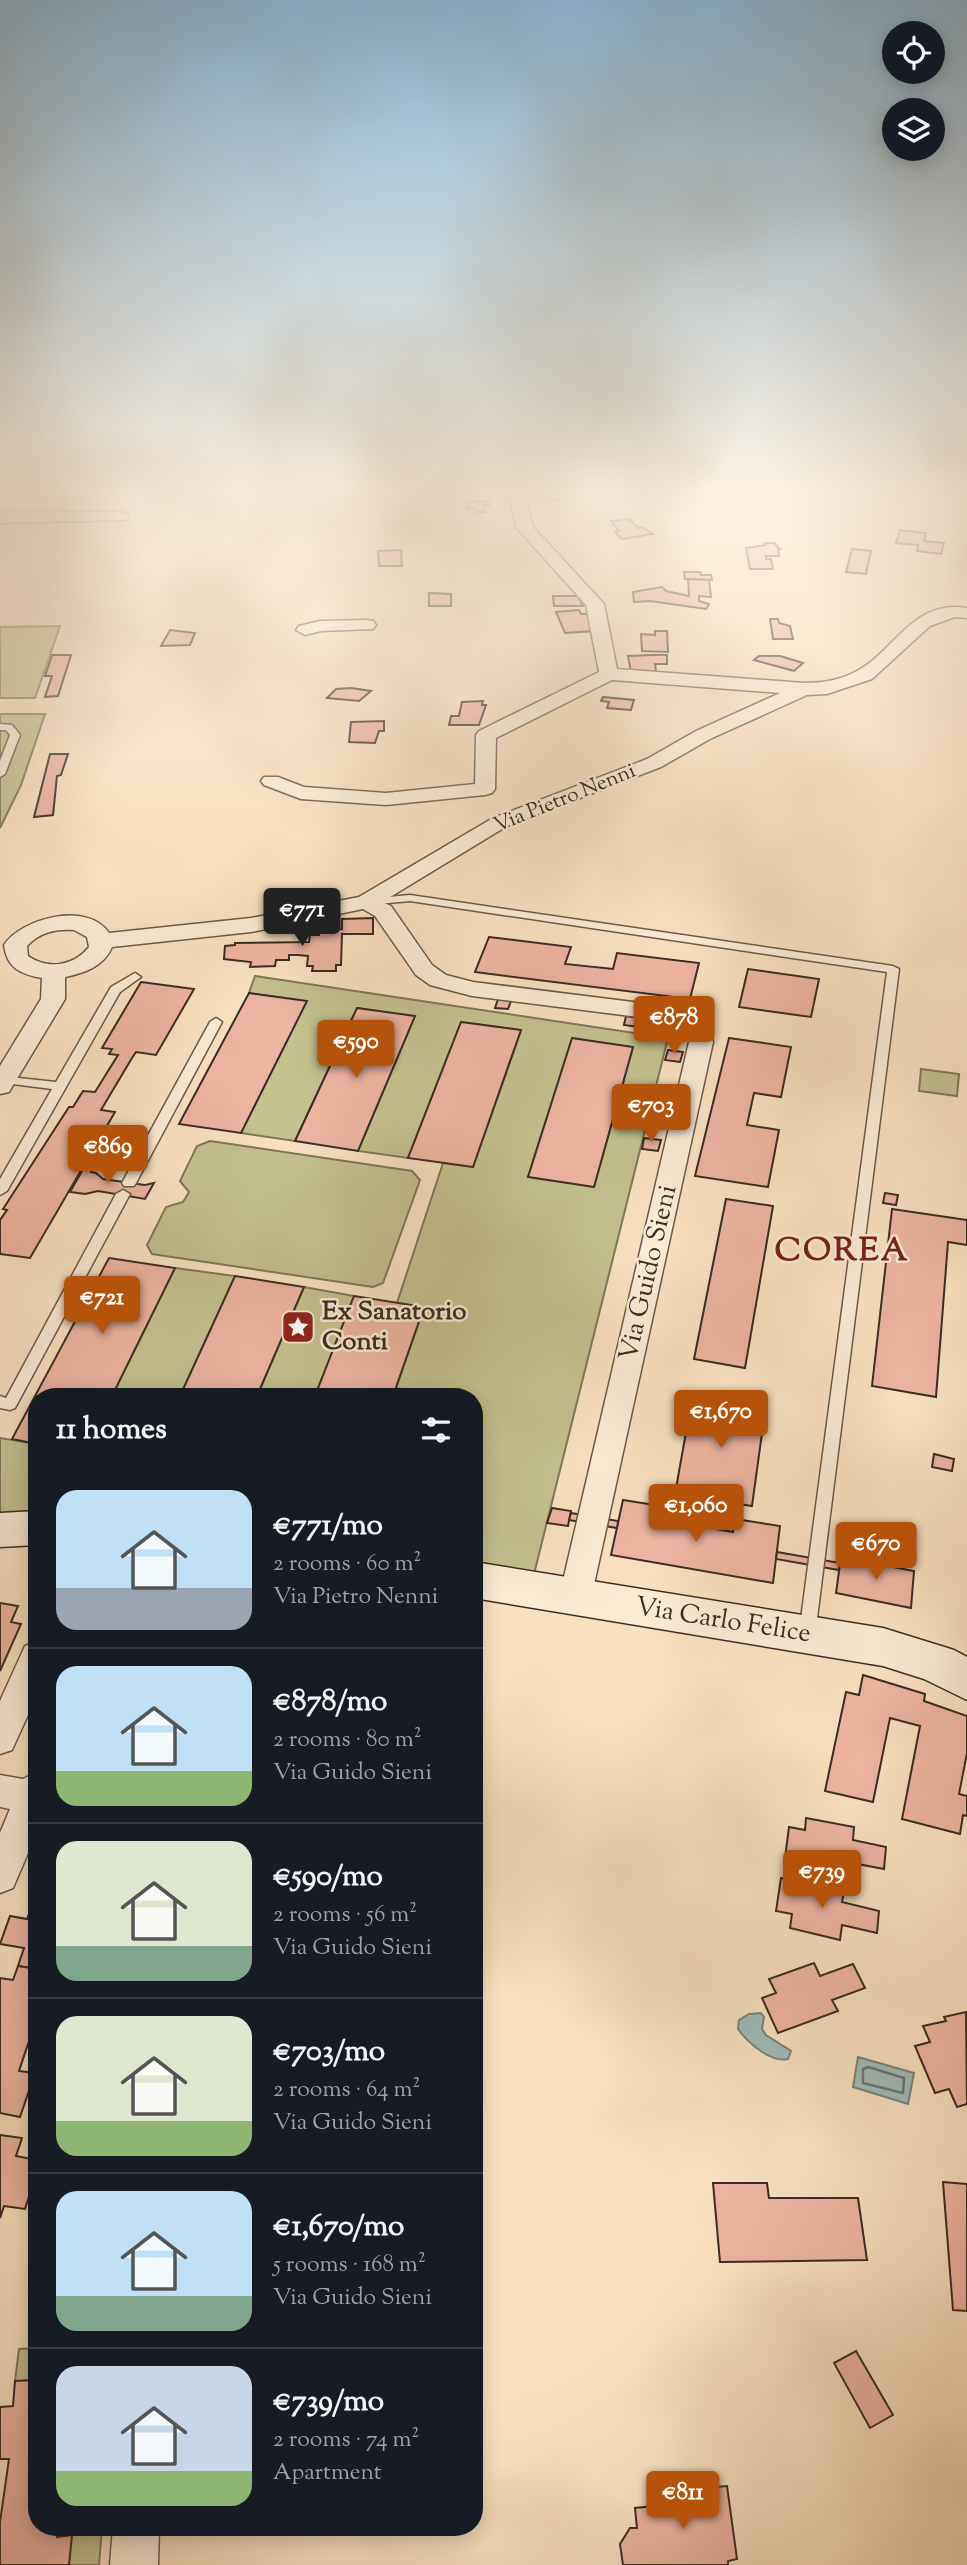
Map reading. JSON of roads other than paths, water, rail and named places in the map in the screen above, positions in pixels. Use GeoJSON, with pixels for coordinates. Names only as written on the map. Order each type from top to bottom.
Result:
{"type":"FeatureCollection","features":[{"type":"Feature","properties":{"kind":"main road"},"geometry":{"type":"LineString","coordinates":[[0,1531],[28,1529]]}},
{"type":"Feature","properties":{"kind":"main road","name":"Via Carlo Felice"},"geometry":{"type":"LineString","coordinates":[[483,1582],[883,1647],[958,1670]]}},
{"type":"Feature","properties":{"kind":"street"},"geometry":{"type":"LineString","coordinates":[[596,607],[608,674]]}},
{"type":"Feature","properties":{"kind":"street","name":"Via Pietro Nenni"},"geometry":{"type":"LineString","coordinates":[[101,941],[251,925],[366,902],[500,822],[654,763],[703,735],[804,689],[827,688],[865,675],[924,622],[954,611],[967,613]]}},
{"type":"Feature","properties":{"kind":"street"},"geometry":{"type":"LineString","coordinates":[[304,630],[320,626],[368,625]]}},
{"type":"Feature","properties":{"kind":"street"},"geometry":{"type":"LineString","coordinates":[[271,781],[301,793],[386,799],[485,789],[486,735],[608,674],[804,689]]}},
{"type":"Feature","properties":{"kind":"street","name":"Via Guido Sieni"},"geometry":{"type":"LineString","coordinates":[[366,902],[383,911],[424,970],[438,980],[472,989],[665,1013],[696,1023],[701,1042],[575,1598]]}},
{"type":"Feature","properties":{"kind":"street"},"geometry":{"type":"LineString","coordinates":[[52,924],[79,924],[98,933],[101,941],[97,955],[89,961],[79,967],[54,971],[31,969],[7,953],[29,932],[52,924]]}},
{"type":"Feature","properties":{"kind":"street"},"geometry":{"type":"LineString","coordinates":[[2,1083],[53,999],[54,971]]}},
{"type":"Feature","properties":{"kind":"street"},"geometry":{"type":"LineString","coordinates":[[0,1739],[28,1676]]}},
{"type":"Feature","properties":{"kind":"street"},"geometry":{"type":"LineString","coordinates":[[0,1876],[23,1792]]}},
{"type":"Feature","properties":{"kind":"street"},"geometry":{"type":"LineString","coordinates":[[134,2565],[136,2536]]}},
{"type":"Feature","properties":{"kind":"lane"},"geometry":{"type":"LineString","coordinates":[[0,727],[9,727],[15,735],[0,774]]}},
{"type":"Feature","properties":{"kind":"lane"},"geometry":{"type":"LineString","coordinates":[[366,902],[410,898],[893,969],[807,1634]]}},
{"type":"Feature","properties":{"kind":"lane"},"geometry":{"type":"LineString","coordinates":[[0,1191],[115,990],[135,977]]}},
{"type":"Feature","properties":{"kind":"lane"},"geometry":{"type":"LineString","coordinates":[[0,1402],[10,1404],[216,1022]]}},
{"type":"Feature","properties":{"kind":"lane"},"geometry":{"type":"LineString","coordinates":[[2,1083],[59,1086]]}},
{"type":"Feature","properties":{"kind":"water"},"geometry":{"type":"Polygon","coordinates":[[[761,2013],[764,2017],[762,2029],[766,2035],[791,2051],[788,2059],[767,2055],[738,2029],[739,2020],[749,2014],[761,2013]]]}},
{"type":"Feature","properties":{"kind":"water"},"geometry":{"type":"Polygon","coordinates":[[[858,2057],[914,2073],[908,2104],[853,2087],[858,2057]]]}},
{"type":"Feature","properties":{"kind":"place","name":"Ex Sanatorio Conti"},"geometry":{"type":"Point","coordinates":[298,1327]}},
{"type":"Feature","properties":{"kind":"district","name":"COREA"},"geometry":{"type":"Point","coordinates":[842,1252]}}]}
